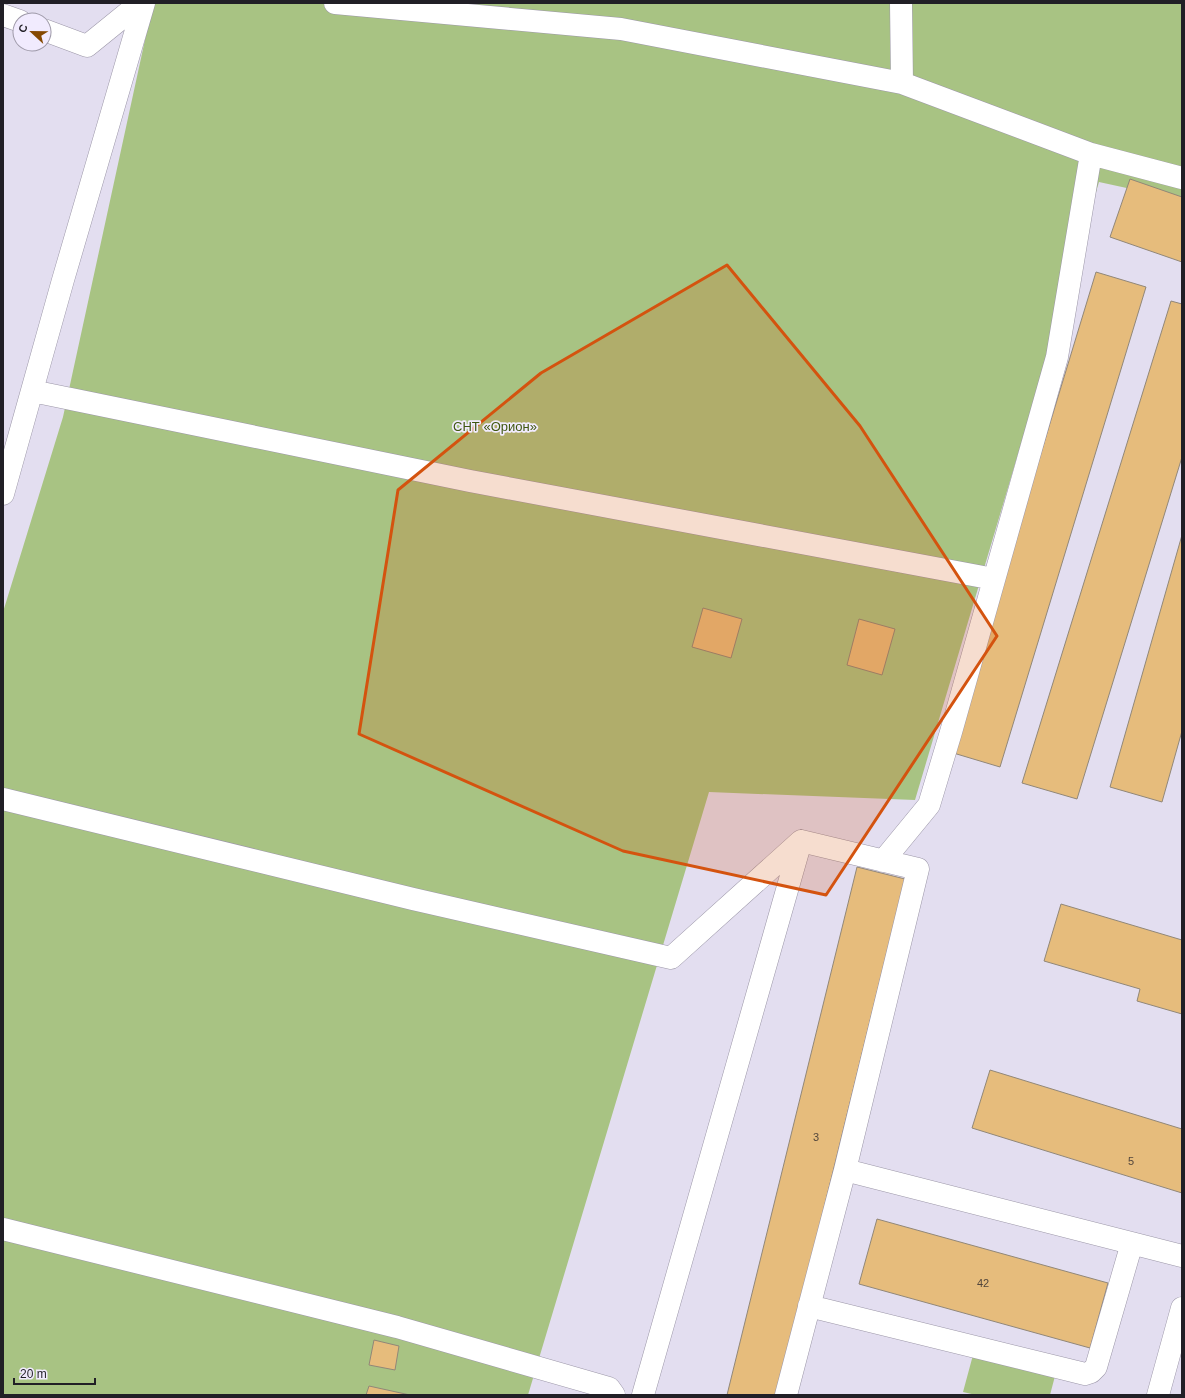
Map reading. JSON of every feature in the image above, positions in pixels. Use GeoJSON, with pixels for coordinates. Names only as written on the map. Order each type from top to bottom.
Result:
{"type":"FeatureCollection","features":[{"type":"Feature","properties":{"kind":"street"},"geometry":{"type":"LineString","coordinates":[[52,33],[87,46],[140,3]]}},
{"type":"Feature","properties":{"kind":"street"},"geometry":{"type":"LineString","coordinates":[[3,494],[144,3]]}},
{"type":"Feature","properties":{"kind":"street"},"geometry":{"type":"LineString","coordinates":[[335,3],[621,28],[902,83],[1091,154],[1182,178]]}},
{"type":"Feature","properties":{"kind":"street"},"geometry":{"type":"LineString","coordinates":[[901,3],[902,83]]}},
{"type":"Feature","properties":{"kind":"street"},"geometry":{"type":"LineString","coordinates":[[883,860],[929,805],[1057,357],[1091,154]]}},
{"type":"Feature","properties":{"kind":"street"},"geometry":{"type":"LineString","coordinates":[[32,391],[470,481],[994,579]]}},
{"type":"Feature","properties":{"kind":"street"},"geometry":{"type":"LineString","coordinates":[[3,799],[413,899],[672,958],[801,841]]}},
{"type":"Feature","properties":{"kind":"street"},"geometry":{"type":"LineString","coordinates":[[786,1395],[845,1170],[918,869],[801,841]]}},
{"type":"Feature","properties":{"kind":"street"},"geometry":{"type":"LineString","coordinates":[[644,1395],[801,841]]}},
{"type":"Feature","properties":{"kind":"street"},"geometry":{"type":"LineString","coordinates":[[845,1170],[1182,1256]]}},
{"type":"Feature","properties":{"kind":"street"},"geometry":{"type":"LineString","coordinates":[[3,1229],[396,1327],[609,1388],[614,1395]]}},
{"type":"Feature","properties":{"kind":"street"},"geometry":{"type":"LineString","coordinates":[[809,1306],[1084,1374],[1091,1372],[1096,1367],[1132,1243]]}},
{"type":"Feature","properties":{"kind":"street"},"geometry":{"type":"LineString","coordinates":[[1158,1395],[1182,1308]]}},
{"type":"Feature","properties":{"kind":"highlighted area"},"geometry":{"type":"Polygon","coordinates":[[[727,265],[860,426],[997,636],[826,895],[623,851],[359,734],[398,490],[541,373],[727,265]]]}},
{"type":"Feature","properties":{"kind":"green space","name":"СНТ «Орион»"},"geometry":{"type":"Polygon","coordinates":[[[153,3],[1182,3],[1182,200],[1099,182],[915,800],[709,792],[528,1395],[3,1395],[3,612],[63,417],[153,3]]]}},
{"type":"Feature","properties":{"kind":"green space"},"geometry":{"type":"Polygon","coordinates":[[[973,1355],[1055,1376],[1050,1395],[976,1395],[963,1392],[973,1355]]]}},
{"type":"Feature","properties":{"kind":"building"},"geometry":{"type":"Polygon","coordinates":[[[1130,179],[1182,197],[1182,262],[1110,237],[1130,179]]]}},
{"type":"Feature","properties":{"kind":"building"},"geometry":{"type":"Polygon","coordinates":[[[1096,272],[1146,287],[1000,767],[950,752],[1096,272]]]}},
{"type":"Feature","properties":{"kind":"building"},"geometry":{"type":"Polygon","coordinates":[[[1171,301],[1182,304],[1182,457],[1077,799],[1022,783],[1171,301]]]}},
{"type":"Feature","properties":{"kind":"building"},"geometry":{"type":"Polygon","coordinates":[[[1182,535],[1182,731],[1162,802],[1110,787],[1182,535]]]}},
{"type":"Feature","properties":{"kind":"building"},"geometry":{"type":"Polygon","coordinates":[[[703,608],[742,619],[731,658],[692,647],[703,608]]]}},
{"type":"Feature","properties":{"kind":"building"},"geometry":{"type":"Polygon","coordinates":[[[859,619],[895,629],[882,675],[847,665],[859,619]]]}},
{"type":"Feature","properties":{"kind":"building"},"geometry":{"type":"Polygon","coordinates":[[[857,867],[905,879],[778,1395],[727,1395],[857,867]]]}},
{"type":"Feature","properties":{"kind":"building"},"geometry":{"type":"Polygon","coordinates":[[[1061,904],[1182,940],[1182,1014],[1137,1001],[1140,989],[1044,961],[1061,904]]]}},
{"type":"Feature","properties":{"kind":"building"},"geometry":{"type":"Polygon","coordinates":[[[990,1070],[1182,1129],[1182,1193],[972,1128],[990,1070]]]}},
{"type":"Feature","properties":{"kind":"building"},"geometry":{"type":"Polygon","coordinates":[[[877,1219],[1108,1283],[1090,1348],[859,1284],[877,1219]]]}},
{"type":"Feature","properties":{"kind":"building"},"geometry":{"type":"Polygon","coordinates":[[[374,1340],[399,1346],[395,1370],[369,1365],[374,1340]]]}},
{"type":"Feature","properties":{"kind":"building"},"geometry":{"type":"Polygon","coordinates":[[[369,1386],[410,1395],[366,1395],[369,1386]]]}}]}
